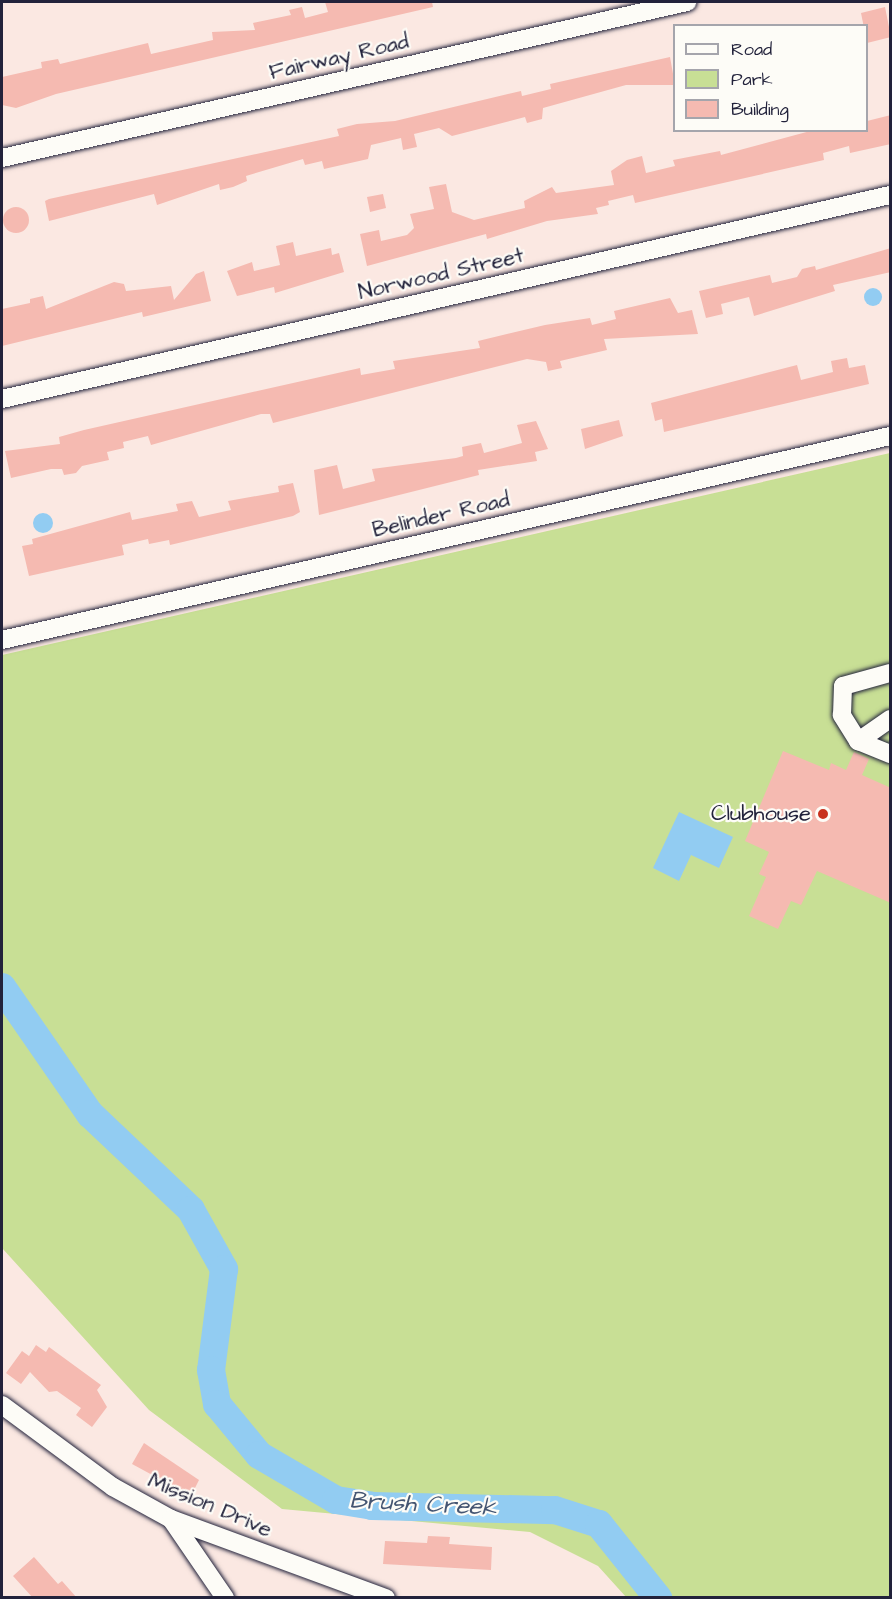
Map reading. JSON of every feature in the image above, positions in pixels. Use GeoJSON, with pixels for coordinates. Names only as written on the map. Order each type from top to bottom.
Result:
{"type":"FeatureCollection","features":[{"type":"Feature","properties":{"kind":"street","name":"Fairway Road"},"geometry":{"type":"LineString","coordinates":[[2,158],[687,2]]}},
{"type":"Feature","properties":{"kind":"street","name":"Norwood Street"},"geometry":{"type":"LineString","coordinates":[[2,399],[891,195]]}},
{"type":"Feature","properties":{"kind":"street","name":"Belinder Road"},"geometry":{"type":"LineString","coordinates":[[2,640],[891,436]]}},
{"type":"Feature","properties":{"kind":"street"},"geometry":{"type":"LineString","coordinates":[[891,673],[843,687],[842,715],[858,741],[891,754]]}},
{"type":"Feature","properties":{"kind":"street"},"geometry":{"type":"LineString","coordinates":[[858,741],[891,719]]}},
{"type":"Feature","properties":{"kind":"street","name":"Mission Drive"},"geometry":{"type":"LineString","coordinates":[[2,1405],[112,1487],[171,1519],[386,1598]]}},
{"type":"Feature","properties":{"kind":"street"},"geometry":{"type":"LineString","coordinates":[[171,1519],[225,1598]]}},
{"type":"Feature","properties":{"kind":"green space"},"geometry":{"type":"Polygon","coordinates":[[[890,453],[890,1597],[626,1597],[598,1566],[530,1532],[282,1509],[149,1410],[2,1248],[2,655],[890,453]]]}},
{"type":"Feature","properties":{"kind":"water"},"geometry":{"type":"Polygon","coordinates":[[[869,288],[877,288],[882,293],[880,304],[869,306],[864,301],[864,293],[869,288]]]}},
{"type":"Feature","properties":{"kind":"water"},"geometry":{"type":"Polygon","coordinates":[[[43,513],[50,516],[53,523],[50,530],[43,533],[36,530],[33,523],[36,516],[43,513]]]}},
{"type":"Feature","properties":{"kind":"water"},"geometry":{"type":"Polygon","coordinates":[[[679,812],[733,837],[719,868],[691,855],[679,881],[653,868],[679,812]]]}},
{"type":"Feature","properties":{"kind":"building"},"geometry":{"type":"Polygon","coordinates":[[[325,2],[432,2],[433,7],[56,94],[16,108],[2,105],[2,77],[42,68],[41,62],[58,59],[60,64],[148,43],[151,54],[213,40],[212,32],[255,30],[253,23],[291,15],[289,10],[302,7],[305,18],[328,12],[325,2]]]}},
{"type":"Feature","properties":{"kind":"building"},"geometry":{"type":"Polygon","coordinates":[[[885,7],[891,37],[868,43],[868,24],[863,24],[861,13],[885,7]]]}},
{"type":"Feature","properties":{"kind":"building"},"geometry":{"type":"Polygon","coordinates":[[[670,57],[673,74],[673,85],[626,85],[543,108],[542,119],[527,123],[525,117],[452,136],[439,128],[414,134],[417,147],[403,150],[401,138],[371,145],[368,159],[324,169],[322,161],[305,165],[303,159],[246,176],[247,181],[233,187],[220,190],[219,184],[157,205],[154,194],[49,221],[45,201],[49,199],[339,136],[337,129],[357,124],[395,121],[521,91],[522,96],[551,89],[550,84],[670,57]]]}},
{"type":"Feature","properties":{"kind":"building"},"geometry":{"type":"Polygon","coordinates":[[[891,115],[891,144],[850,153],[849,146],[823,153],[824,160],[635,203],[633,195],[608,201],[609,205],[596,208],[598,214],[547,221],[487,239],[486,234],[367,266],[360,234],[379,230],[381,241],[407,235],[414,228],[410,214],[434,209],[429,187],[446,184],[452,212],[474,220],[525,208],[524,201],[552,187],[556,193],[614,185],[611,171],[627,160],[642,156],[646,173],[675,166],[673,160],[720,151],[721,155],[807,132],[868,132],[868,121],[891,115]]]}},
{"type":"Feature","properties":{"kind":"building"},"geometry":{"type":"Polygon","coordinates":[[[383,194],[386,208],[370,212],[367,197],[383,194]]]}},
{"type":"Feature","properties":{"kind":"building"},"geometry":{"type":"Polygon","coordinates":[[[16,207],[25,211],[29,220],[25,229],[16,233],[7,229],[3,220],[7,211],[16,207]]]}},
{"type":"Feature","properties":{"kind":"building"},"geometry":{"type":"Polygon","coordinates":[[[293,242],[296,256],[331,248],[332,255],[339,253],[344,272],[275,293],[274,287],[237,296],[227,271],[252,262],[254,271],[280,265],[276,246],[293,242]]]}},
{"type":"Feature","properties":{"kind":"building"},"geometry":{"type":"Polygon","coordinates":[[[891,248],[891,272],[833,285],[835,291],[754,316],[749,297],[721,304],[723,314],[706,318],[699,291],[770,275],[772,283],[797,277],[802,269],[815,266],[816,270],[891,248]]]}},
{"type":"Feature","properties":{"kind":"building"},"geometry":{"type":"Polygon","coordinates":[[[204,271],[211,301],[143,317],[142,312],[2,346],[2,309],[30,303],[30,299],[43,296],[46,309],[114,282],[124,284],[126,291],[171,286],[174,300],[196,274],[204,271]]]}},
{"type":"Feature","properties":{"kind":"building"},"geometry":{"type":"Polygon","coordinates":[[[670,298],[678,313],[692,310],[698,334],[604,339],[607,350],[560,361],[562,368],[548,371],[546,362],[527,359],[273,423],[270,414],[261,414],[151,445],[148,436],[123,442],[124,448],[107,452],[109,460],[82,466],[76,473],[64,475],[62,469],[51,469],[11,478],[5,451],[60,444],[59,437],[84,430],[360,368],[361,375],[395,369],[393,361],[480,348],[478,341],[545,325],[590,318],[592,325],[616,319],[614,311],[670,298]]]}},
{"type":"Feature","properties":{"kind":"building"},"geometry":{"type":"Polygon","coordinates":[[[847,358],[849,368],[865,365],[869,384],[664,432],[662,419],[655,421],[651,403],[797,365],[801,380],[833,372],[831,361],[847,358]]]}},
{"type":"Feature","properties":{"kind":"building"},"geometry":{"type":"Polygon","coordinates":[[[619,420],[623,436],[585,449],[581,429],[619,420]]]}},
{"type":"Feature","properties":{"kind":"building"},"geometry":{"type":"Polygon","coordinates":[[[536,421],[548,449],[535,452],[537,461],[478,470],[479,475],[319,515],[314,470],[337,465],[343,489],[375,481],[372,469],[456,458],[463,456],[462,447],[481,443],[484,453],[522,443],[517,425],[536,421]]]}},
{"type":"Feature","properties":{"kind":"building"},"geometry":{"type":"Polygon","coordinates":[[[293,483],[300,512],[293,516],[170,545],[169,540],[149,544],[148,539],[122,545],[124,555],[29,576],[22,546],[33,544],[32,539],[130,512],[132,520],[178,511],[176,504],[192,501],[199,517],[231,510],[228,501],[279,492],[278,486],[293,483]]]}},
{"type":"Feature","properties":{"kind":"building","name":"Clubhouse"},"geometry":{"type":"Polygon","coordinates":[[[783,751],[829,770],[831,763],[846,770],[854,752],[869,759],[862,775],[891,788],[891,903],[817,871],[801,905],[791,901],[778,929],[749,916],[766,877],[759,874],[769,852],[745,841],[783,751]]]}},
{"type":"Feature","properties":{"kind":"building"},"geometry":{"type":"Polygon","coordinates":[[[36,1345],[46,1352],[49,1347],[101,1385],[97,1390],[107,1407],[92,1427],[76,1415],[81,1408],[57,1391],[49,1392],[30,1372],[21,1384],[6,1373],[22,1351],[29,1356],[36,1345]]]}},
{"type":"Feature","properties":{"kind":"building"},"geometry":{"type":"Polygon","coordinates":[[[144,1443],[199,1480],[191,1496],[132,1464],[144,1443]]]}},
{"type":"Feature","properties":{"kind":"building"},"geometry":{"type":"Polygon","coordinates":[[[428,1536],[450,1537],[449,1544],[492,1547],[491,1570],[383,1564],[385,1541],[427,1543],[428,1536]]]}},
{"type":"Feature","properties":{"kind":"building"},"geometry":{"type":"Polygon","coordinates":[[[34,1557],[58,1584],[62,1581],[77,1598],[33,1598],[13,1576],[34,1557]]]}},
{"type":"Feature","properties":{"kind":"waterway","name":"Brush Creek"},"geometry":{"type":"LineString","coordinates":[[2,987],[90,1114],[191,1210],[224,1269],[211,1370],[217,1404],[259,1455],[336,1500],[372,1506],[555,1510],[599,1524],[658,1598]]}},
{"type":"Feature","properties":{"kind":"place","name":"Clubhouse"},"geometry":{"type":"Point","coordinates":[823,814]}}]}
